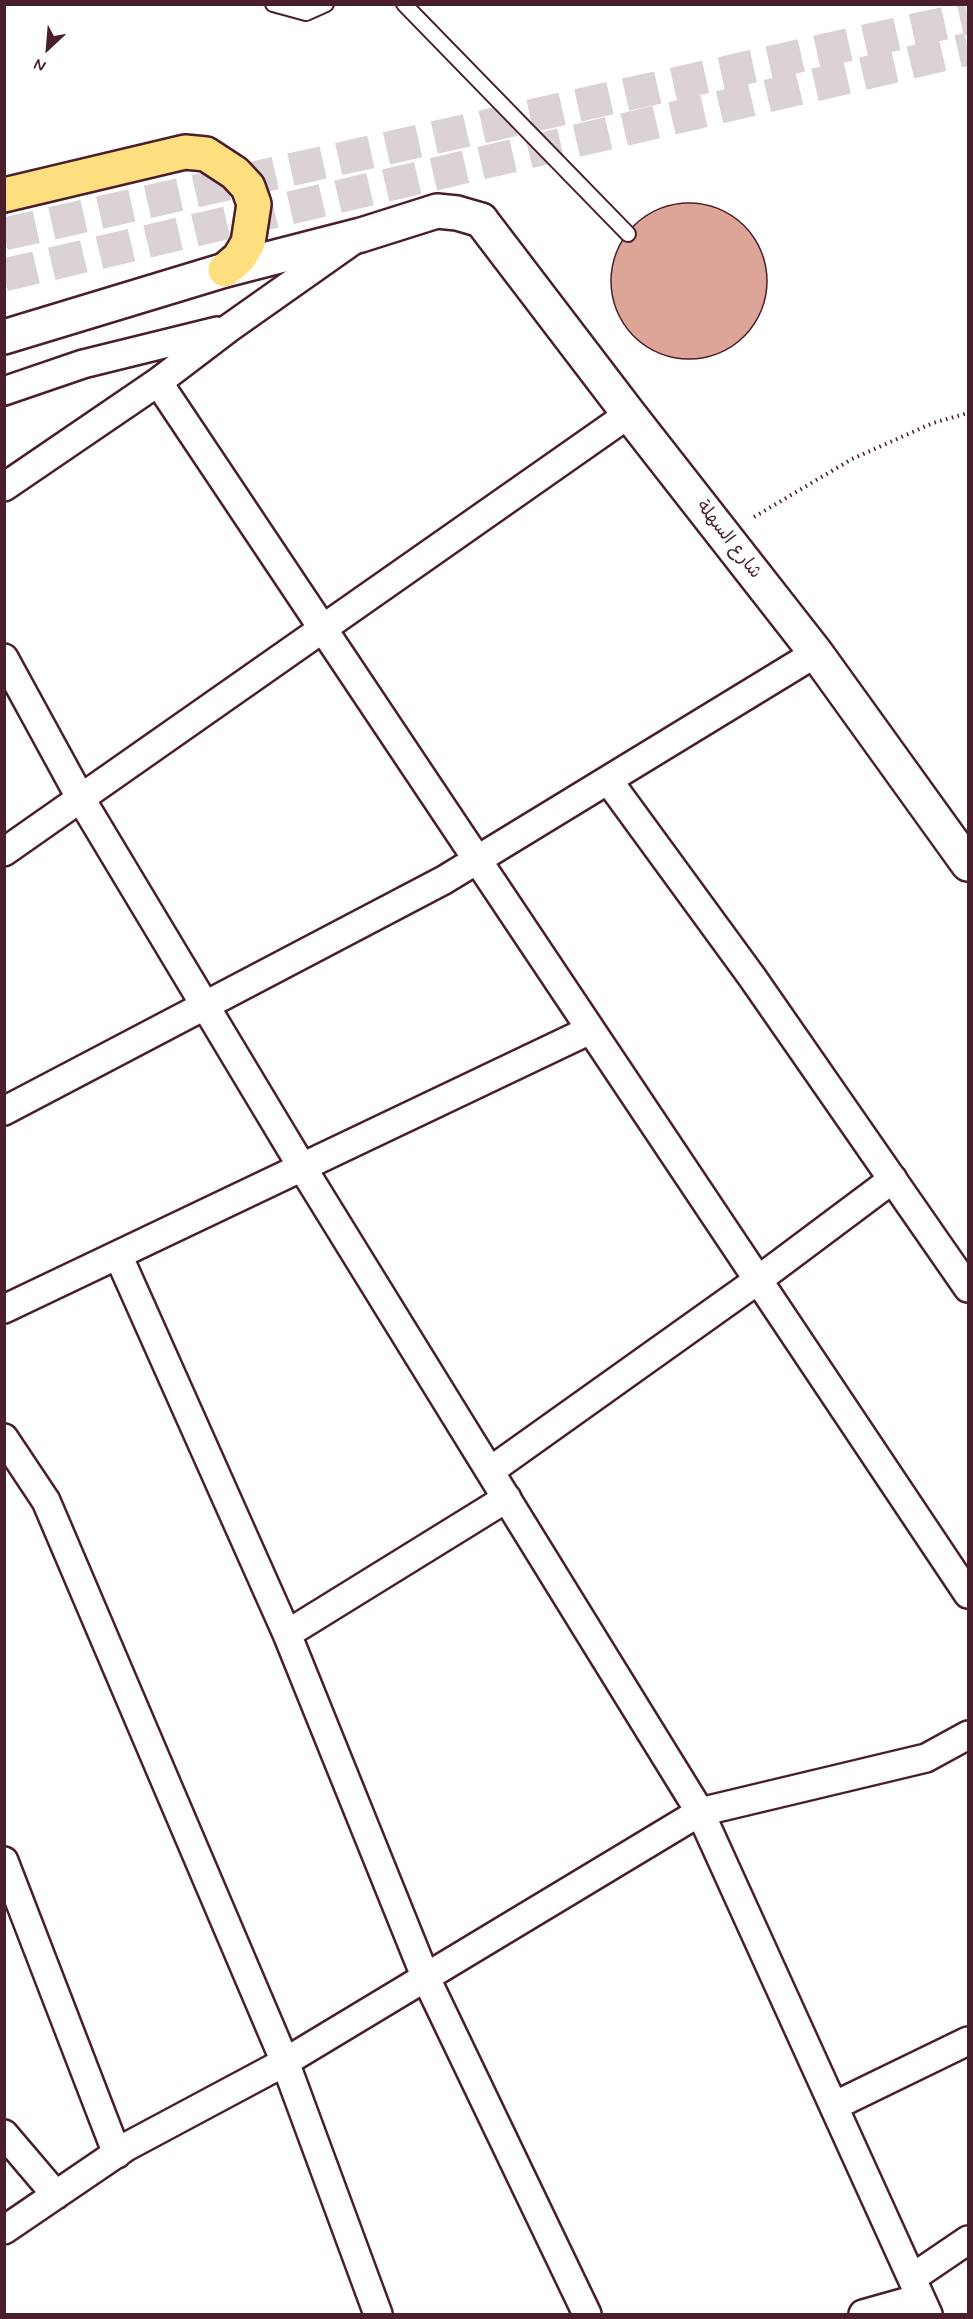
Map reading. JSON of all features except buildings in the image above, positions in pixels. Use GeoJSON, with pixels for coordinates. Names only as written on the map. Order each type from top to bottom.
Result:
{"type":"FeatureCollection","features":[{"type":"Feature","properties":{"kind":"highway"},"geometry":{"type":"LineString","coordinates":[[4,195],[185,152],[206,154],[235,173],[248,187],[254,204],[248,243],[239,258],[225,270]]}},
{"type":"Feature","properties":{"kind":"main road","name":"شارع السهلة"},"geometry":{"type":"LineString","coordinates":[[361,235],[437,211],[457,213],[481,220],[816,653],[968,863]]}},
{"type":"Feature","properties":{"kind":"main road"},"geometry":{"type":"LineString","coordinates":[[4,337],[225,270],[361,235]]}},
{"type":"Feature","properties":{"kind":"street"},"geometry":{"type":"LineString","coordinates":[[4,487],[158,382],[361,235]]}},
{"type":"Feature","properties":{"kind":"street"},"geometry":{"type":"LineString","coordinates":[[4,392],[83,364],[230,328]]}},
{"type":"Feature","properties":{"kind":"street"},"geometry":{"type":"LineString","coordinates":[[158,382],[969,1594]]}},
{"type":"Feature","properties":{"kind":"street"},"geometry":{"type":"LineString","coordinates":[[4,852],[629,414]]}},
{"type":"Feature","properties":{"kind":"street"},"geometry":{"type":"LineString","coordinates":[[4,1111],[444,880],[816,653]]}},
{"type":"Feature","properties":{"kind":"street"},"geometry":{"type":"LineString","coordinates":[[4,658],[81,799],[302,1167],[700,1812],[920,2297]]}},
{"type":"Feature","properties":{"kind":"street"},"geometry":{"type":"LineString","coordinates":[[608,780],[752,977],[969,1288]]}},
{"type":"Feature","properties":{"kind":"street"},"geometry":{"type":"LineString","coordinates":[[4,1309],[590,1030]]}},
{"type":"Feature","properties":{"kind":"street"},"geometry":{"type":"LineString","coordinates":[[490,1471],[758,1280],[893,1179]]}},
{"type":"Feature","properties":{"kind":"street"},"geometry":{"type":"LineString","coordinates":[[118,1255],[287,1634],[425,1976],[587,2314]]}},
{"type":"Feature","properties":{"kind":"street"},"geometry":{"type":"LineString","coordinates":[[4,1438],[46,1501],[285,2062],[378,2314]]}},
{"type":"Feature","properties":{"kind":"street"},"geometry":{"type":"LineString","coordinates":[[287,1634],[507,1498]]}},
{"type":"Feature","properties":{"kind":"street"},"geometry":{"type":"LineString","coordinates":[[4,2230],[117,2154],[285,2062],[700,1812],[926,1758],[969,1734]]}},
{"type":"Feature","properties":{"kind":"street"},"geometry":{"type":"LineString","coordinates":[[4,1861],[117,2154]]}},
{"type":"Feature","properties":{"kind":"street"},"geometry":{"type":"LineString","coordinates":[[834,2106],[969,2041]]}},
{"type":"Feature","properties":{"kind":"street"},"geometry":{"type":"LineString","coordinates":[[4,2134],[56,2194]]}},
{"type":"Feature","properties":{"kind":"street"},"geometry":{"type":"LineString","coordinates":[[864,2314],[920,2297],[969,2240]]}},
{"type":"Feature","properties":{"kind":"lane"},"geometry":{"type":"LineString","coordinates":[[273,4],[306,13],[326,4]]}},
{"type":"Feature","properties":{"kind":"lane"},"geometry":{"type":"LineString","coordinates":[[404,4],[628,234]]}},
{"type":"Feature","properties":{"kind":"path"},"geometry":{"type":"LineString","coordinates":[[724,536],[852,459],[933,423],[969,413]]}},
{"type":"Feature","properties":{"kind":"tunnel"},"geometry":{"type":"LineString","coordinates":[[4,234],[968,18]]}},
{"type":"Feature","properties":{"kind":"tunnel"},"geometry":{"type":"LineString","coordinates":[[4,275],[968,49]]}}]}
